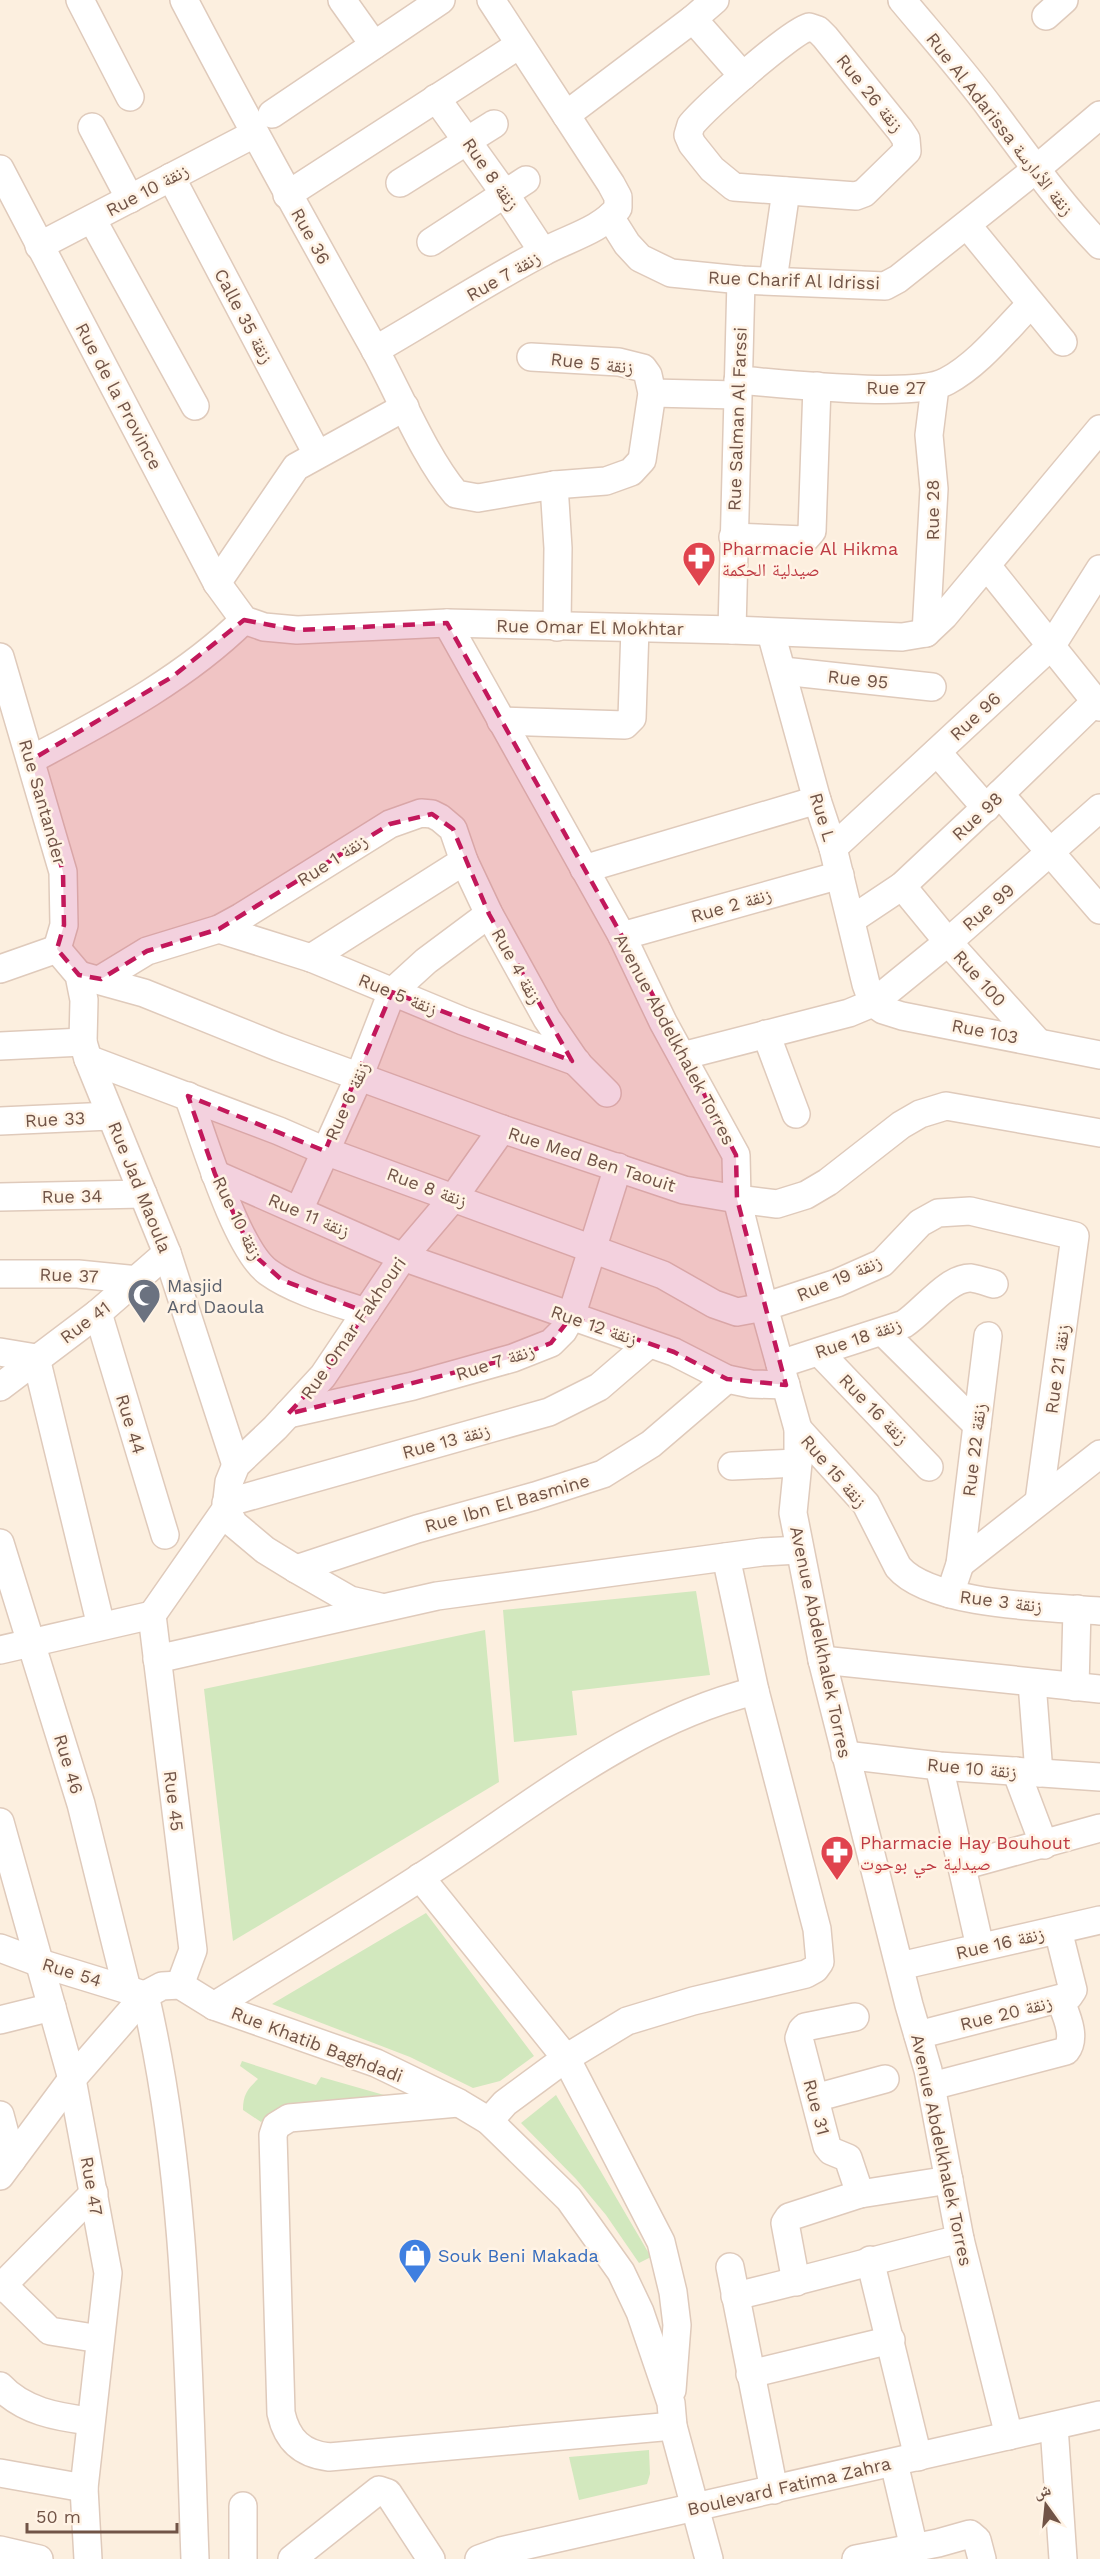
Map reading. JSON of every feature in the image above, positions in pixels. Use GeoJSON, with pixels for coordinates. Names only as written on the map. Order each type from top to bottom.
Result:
{"type":"FeatureCollection","features":[{"type":"Feature","properties":{"kind":"street"},"geometry":{"type":"LineString","coordinates":[[80,0],[130,98]]}},
{"type":"Feature","properties":{"kind":"street","name":"Rue 36"},"geometry":{"type":"LineString","coordinates":[[184,0],[287,195],[375,350],[439,470]]}},
{"type":"Feature","properties":{"kind":"street"},"geometry":{"type":"LineString","coordinates":[[342,0],[374,45]]}},
{"type":"Feature","properties":{"kind":"street"},"geometry":{"type":"LineString","coordinates":[[273,114],[441,0]]}},
{"type":"Feature","properties":{"kind":"street","name":"Rue Charif Al Idrissi"},"geometry":{"type":"LineString","coordinates":[[491,0],[566,115],[613,206],[627,244],[650,264],[671,273],[741,280],[868,287],[885,285],[898,279],[967,225],[1100,115]]}},
{"type":"Feature","properties":{"kind":"street"},"geometry":{"type":"LineString","coordinates":[[566,115],[715,0]]}},
{"type":"Feature","properties":{"kind":"street","name":"Rue Al Adarissa زنقة الأدارسة"},"geometry":{"type":"LineString","coordinates":[[903,0],[991,109],[1035,171],[1100,245]]}},
{"type":"Feature","properties":{"kind":"street"},"geometry":{"type":"LineString","coordinates":[[693,19],[743,76]]}},
{"type":"Feature","properties":{"kind":"street","name":"Rue 26 زنقة"},"geometry":{"type":"LineString","coordinates":[[805,28],[814,28],[825,37],[906,139],[908,147],[904,156],[861,194],[849,197],[734,187],[712,169],[689,140],[688,135],[693,122],[743,76],[798,32],[805,28]]}},
{"type":"Feature","properties":{"kind":"street"},"geometry":{"type":"LineString","coordinates":[[287,195],[519,45]]}},
{"type":"Feature","properties":{"kind":"street","name":"Rue 8 زنقة"},"geometry":{"type":"LineString","coordinates":[[436,98],[467,140],[515,187],[543,252]]}},
{"type":"Feature","properties":{"kind":"street"},"geometry":{"type":"LineString","coordinates":[[400,183],[494,124]]}},
{"type":"Feature","properties":{"kind":"street"},"geometry":{"type":"LineString","coordinates":[[92,127],[130,199]]}},
{"type":"Feature","properties":{"kind":"street","name":"Rue 10 زنقة"},"geometry":{"type":"LineString","coordinates":[[39,246],[254,134]]}},
{"type":"Feature","properties":{"kind":"street","name":"Rue de la Province"},"geometry":{"type":"LineString","coordinates":[[0,169],[217,583],[244,620]]}},
{"type":"Feature","properties":{"kind":"street","name":"Calle 35 زنقة"},"geometry":{"type":"LineString","coordinates":[[171,177],[316,454]]}},
{"type":"Feature","properties":{"kind":"street"},"geometry":{"type":"LineString","coordinates":[[431,242],[515,187]]}},
{"type":"Feature","properties":{"kind":"street"},"geometry":{"type":"LineString","coordinates":[[773,280],[786,190]]}},
{"type":"Feature","properties":{"kind":"street","name":"Rue 7 زنقة"},"geometry":{"type":"LineString","coordinates":[[375,350],[543,252],[613,206]]}},
{"type":"Feature","properties":{"kind":"street"},"geometry":{"type":"LineString","coordinates":[[92,219],[195,406]]}},
{"type":"Feature","properties":{"kind":"street"},"geometry":{"type":"LineString","coordinates":[[967,225],[1063,342]]}},
{"type":"Feature","properties":{"kind":"street","name":"Rue Salman Al Farssi"},"geometry":{"type":"LineString","coordinates":[[732,630],[741,280]]}},
{"type":"Feature","properties":{"kind":"street","name":"Rue 27"},"geometry":{"type":"LineString","coordinates":[[737,388],[817,386],[915,389],[935,387],[970,365],[1031,304]]}},
{"type":"Feature","properties":{"kind":"street","name":"Rue 5 زنقة"},"geometry":{"type":"LineString","coordinates":[[439,470],[456,494],[466,498],[519,492],[554,485],[606,481],[621,477],[638,466],[645,452],[652,393],[648,375],[637,365],[577,358],[531,357]]}},
{"type":"Feature","properties":{"kind":"street"},"geometry":{"type":"LineString","coordinates":[[733,537],[804,540],[809,537],[812,531],[817,386]]}},
{"type":"Feature","properties":{"kind":"street","name":"Rue 28"},"geometry":{"type":"LineString","coordinates":[[926,633],[934,489],[929,435],[935,387]]}},
{"type":"Feature","properties":{"kind":"street"},"geometry":{"type":"LineString","coordinates":[[652,393],[737,388]]}},
{"type":"Feature","properties":{"kind":"street"},"geometry":{"type":"LineString","coordinates":[[217,583],[285,481],[297,467],[316,454],[405,406]]}},
{"type":"Feature","properties":{"kind":"street"},"geometry":{"type":"LineString","coordinates":[[926,633],[944,616],[1099,433]]}},
{"type":"Feature","properties":{"kind":"street"},"geometry":{"type":"LineString","coordinates":[[554,485],[569,548],[557,627]]}},
{"type":"Feature","properties":{"kind":"street"},"geometry":{"type":"LineString","coordinates":[[987,566],[1098,704]]}},
{"type":"Feature","properties":{"kind":"street","name":"Rue 96"},"geometry":{"type":"LineString","coordinates":[[833,848],[1052,645],[1100,569]]}},
{"type":"Feature","properties":{"kind":"street"},"geometry":{"type":"LineString","coordinates":[[31,760],[172,677],[215,646],[244,620]]}},
{"type":"Feature","properties":{"kind":"street","name":"Rue Omar El Mokhtar"},"geometry":{"type":"LineString","coordinates":[[244,620],[264,627],[297,630],[447,622],[557,627],[732,630],[902,638],[926,633]]}},
{"type":"Feature","properties":{"kind":"street","name":"Avenue Abdelkhalek Torres"},"geometry":{"type":"LineString","coordinates":[[447,622],[622,936],[682,1056],[736,1155],[737,1199],[798,1429],[798,1463],[793,1513],[822,1660],[932,2086],[960,2240],[1009,2436]]}},
{"type":"Feature","properties":{"kind":"street"},"geometry":{"type":"LineString","coordinates":[[501,721],[625,725],[629,723],[632,718],[635,628]]}},
{"type":"Feature","properties":{"kind":"street","name":"Rue L"},"geometry":{"type":"LineString","coordinates":[[771,633],[817,800],[833,848],[866,984],[873,1003]]}},
{"type":"Feature","properties":{"kind":"street","name":"Rue Santander"},"geometry":{"type":"LineString","coordinates":[[0,657],[63,872],[65,916],[62,938],[57,949]]}},
{"type":"Feature","properties":{"kind":"street","name":"Rue 95"},"geometry":{"type":"LineString","coordinates":[[783,671],[932,687]]}},
{"type":"Feature","properties":{"kind":"street","name":"Rue 98"},"geometry":{"type":"LineString","coordinates":[[851,920],[902,886],[1098,704]]}},
{"type":"Feature","properties":{"kind":"street"},"geometry":{"type":"LineString","coordinates":[[937,752],[1050,852],[1100,910]]}},
{"type":"Feature","properties":{"kind":"street"},"geometry":{"type":"LineString","coordinates":[[584,869],[817,800]]}},
{"type":"Feature","properties":{"kind":"street","name":"Rue 99"},"geometry":{"type":"LineString","coordinates":[[682,1056],[849,1013],[873,1003],[948,942],[1100,808]]}},
{"type":"Feature","properties":{"kind":"street","name":"Rue 1 زنقة"},"geometry":{"type":"LineString","coordinates":[[90,977],[147,951],[219,928],[261,906],[390,824],[421,813],[432,814],[450,825]]}},
{"type":"Feature","properties":{"kind":"street","name":"Rue 4 زنقة"},"geometry":{"type":"LineString","coordinates":[[450,825],[489,914],[523,979],[558,1038],[577,1062],[608,1092]]}},
{"type":"Feature","properties":{"kind":"street"},"geometry":{"type":"LineString","coordinates":[[311,958],[464,861]]}},
{"type":"Feature","properties":{"kind":"street","name":"Rue 2 زنقة"},"geometry":{"type":"LineString","coordinates":[[622,936],[840,875]]}},
{"type":"Feature","properties":{"kind":"street","name":"Rue 100"},"geometry":{"type":"LineString","coordinates":[[902,886],[948,942],[1037,1041]]}},
{"type":"Feature","properties":{"kind":"street"},"geometry":{"type":"LineString","coordinates":[[392,992],[426,962],[489,914]]}},
{"type":"Feature","properties":{"kind":"street","name":"Rue 5 زنقة"},"geometry":{"type":"LineString","coordinates":[[219,928],[311,958],[472,1025],[577,1062]]}},
{"type":"Feature","properties":{"kind":"street"},"geometry":{"type":"LineString","coordinates":[[0,969],[57,949],[90,977]]}},
{"type":"Feature","properties":{"kind":"street","name":"Rue Jad Maoula"},"geometry":{"type":"LineString","coordinates":[[90,977],[84,1000],[86,1051],[110,1116],[167,1253],[236,1465]]}},
{"type":"Feature","properties":{"kind":"street","name":"Rue Med Ben Taouit"},"geometry":{"type":"LineString","coordinates":[[90,977],[144,993],[358,1077],[502,1129],[684,1190],[737,1199],[777,1204],[806,1195],[828,1182],[900,1125],[920,1114],[946,1106],[1100,1133]]}},
{"type":"Feature","properties":{"kind":"street","name":"Rue 6 زنقة"},"geometry":{"type":"LineString","coordinates":[[299,1210],[358,1077],[392,992]]}},
{"type":"Feature","properties":{"kind":"street","name":"Rue 103"},"geometry":{"type":"LineString","coordinates":[[873,1003],[883,1010],[902,1016],[1100,1055]]}},
{"type":"Feature","properties":{"kind":"street"},"geometry":{"type":"LineString","coordinates":[[766,1035],[796,1113]]}},
{"type":"Feature","properties":{"kind":"street"},"geometry":{"type":"LineString","coordinates":[[0,1046],[86,1051]]}},
{"type":"Feature","properties":{"kind":"street","name":"Rue 8 زنقة"},"geometry":{"type":"LineString","coordinates":[[86,1051],[188,1096],[325,1151],[663,1275],[714,1304],[737,1312],[764,1307]]}},
{"type":"Feature","properties":{"kind":"street","name":"Rue 10 زنقة"},"geometry":{"type":"LineString","coordinates":[[188,1096],[215,1174],[235,1221],[260,1265],[282,1280],[366,1312]]}},
{"type":"Feature","properties":{"kind":"street","name":"Rue 33"},"geometry":{"type":"LineString","coordinates":[[0,1121],[110,1116]]}},
{"type":"Feature","properties":{"kind":"street","name":"Rue Omar Fakhouri"},"geometry":{"type":"LineString","coordinates":[[152,1615],[226,1506],[228,1482],[236,1465],[323,1376],[403,1257],[454,1197],[502,1129]]}},
{"type":"Feature","properties":{"kind":"street","name":"Rue 7 زنقة"},"geometry":{"type":"LineString","coordinates":[[288,1414],[413,1386],[513,1358],[551,1342],[563,1331],[572,1317],[618,1167]]}},
{"type":"Feature","properties":{"kind":"street","name":"Rue 11 زنقة"},"geometry":{"type":"LineString","coordinates":[[215,1174],[403,1257]]}},
{"type":"Feature","properties":{"kind":"street","name":"Rue 34"},"geometry":{"type":"LineString","coordinates":[[0,1197],[143,1194]]}},
{"type":"Feature","properties":{"kind":"street","name":"Rue 19 زنقة"},"geometry":{"type":"LineString","coordinates":[[764,1307],[837,1283],[882,1263],[920,1223],[938,1213],[970,1211],[1075,1236]]}},
{"type":"Feature","properties":{"kind":"street","name":"Rue 21 زنقة"},"geometry":{"type":"LineString","coordinates":[[1039,1502],[1075,1236]]}},
{"type":"Feature","properties":{"kind":"street","name":"Rue 41"},"geometry":{"type":"LineString","coordinates":[[0,1387],[98,1313],[167,1253]]}},
{"type":"Feature","properties":{"kind":"street","name":"Rue 12 زنقة"},"geometry":{"type":"LineString","coordinates":[[403,1257],[690,1358],[727,1379],[751,1384],[783,1374]]}},
{"type":"Feature","properties":{"kind":"street","name":"Rue 37"},"geometry":{"type":"LineString","coordinates":[[0,1274],[78,1274],[138,1280]]}},
{"type":"Feature","properties":{"kind":"street","name":"Rue 18 زنقة"},"geometry":{"type":"LineString","coordinates":[[783,1374],[819,1352],[904,1324],[948,1287],[960,1280],[971,1278],[994,1284]]}},
{"type":"Feature","properties":{"kind":"street","name":"Rue 44"},"geometry":{"type":"LineString","coordinates":[[98,1313],[165,1535]]}},
{"type":"Feature","properties":{"kind":"street"},"geometry":{"type":"LineString","coordinates":[[883,1332],[977,1425]]}},
{"type":"Feature","properties":{"kind":"street","name":"Rue 22 زنقة"},"geometry":{"type":"LineString","coordinates":[[950,1594],[960,1564],[988,1336]]}},
{"type":"Feature","properties":{"kind":"street","name":"Rue 13 زنقة"},"geometry":{"type":"LineString","coordinates":[[226,1506],[549,1412],[599,1387],[649,1344]]}},
{"type":"Feature","properties":{"kind":"street"},"geometry":{"type":"LineString","coordinates":[[0,1352],[36,1358],[101,1626]]}},
{"type":"Feature","properties":{"kind":"street","name":"Rue 16 زنقة"},"geometry":{"type":"LineString","coordinates":[[819,1352],[929,1467]]}},
{"type":"Feature","properties":{"kind":"street","name":"Rue Ibn El Basmine"},"geometry":{"type":"LineString","coordinates":[[296,1569],[417,1529],[535,1496],[603,1474],[651,1444],[727,1379]]}},
{"type":"Feature","properties":{"kind":"street","name":"Rue 15 زنقة"},"geometry":{"type":"LineString","coordinates":[[798,1429],[866,1504],[898,1567],[906,1576]]}},
{"type":"Feature","properties":{"kind":"street"},"geometry":{"type":"LineString","coordinates":[[960,1564],[1100,1454]]}},
{"type":"Feature","properties":{"kind":"street"},"geometry":{"type":"LineString","coordinates":[[732,1466],[798,1463]]}},
{"type":"Feature","properties":{"kind":"street"},"geometry":{"type":"LineString","coordinates":[[226,1506],[234,1524],[266,1550],[350,1600],[384,1608]]}},
{"type":"Feature","properties":{"kind":"street","name":"Rue 46"},"geometry":{"type":"LineString","coordinates":[[0,1544],[81,1804],[167,2105],[183,2243],[195,2559]]}},
{"type":"Feature","properties":{"kind":"street"},"geometry":{"type":"LineString","coordinates":[[157,1659],[437,1596],[726,1557],[799,1550]]}},
{"type":"Feature","properties":{"kind":"street"},"geometry":{"type":"LineString","coordinates":[[489,2121],[505,2103],[566,2058],[627,2021],[693,2001],[806,1974],[818,1966],[820,1946],[817,1929],[755,1691],[726,1557]]}},
{"type":"Feature","properties":{"kind":"street","name":"Rue 3 زنقة"},"geometry":{"type":"LineString","coordinates":[[906,1576],[950,1594],[972,1599],[1089,1610]]}},
{"type":"Feature","properties":{"kind":"street"},"geometry":{"type":"LineString","coordinates":[[822,1660],[1088,1688],[1089,1610]]}},
{"type":"Feature","properties":{"kind":"street"},"geometry":{"type":"LineString","coordinates":[[0,1650],[152,1615]]}},
{"type":"Feature","properties":{"kind":"street","name":"Rue 45"},"geometry":{"type":"LineString","coordinates":[[152,1615],[193,1950],[180,1984]]}},
{"type":"Feature","properties":{"kind":"street"},"geometry":{"type":"LineString","coordinates":[[1032,1683],[1028,1772],[1044,1845]]}},
{"type":"Feature","properties":{"kind":"street"},"geometry":{"type":"LineString","coordinates":[[214,2006],[420,1877],[598,1757],[646,1731],[726,1698],[755,1691]]}},
{"type":"Feature","properties":{"kind":"street","name":"Rue 10 زنقة"},"geometry":{"type":"LineString","coordinates":[[845,1755],[939,1766],[1100,1777]]}},
{"type":"Feature","properties":{"kind":"street"},"geometry":{"type":"LineString","coordinates":[[939,1766],[980,1947]]}},
{"type":"Feature","properties":{"kind":"street","name":"Rue 47"},"geometry":{"type":"LineString","coordinates":[[0,1822],[72,2079],[108,2272],[84,2488],[88,2559]]}},
{"type":"Feature","properties":{"kind":"street"},"geometry":{"type":"LineString","coordinates":[[962,1866],[1100,1828]]}},
{"type":"Feature","properties":{"kind":"street"},"geometry":{"type":"LineString","coordinates":[[420,1877],[566,2058],[661,2242],[673,2292],[677,2325],[672,2415],[330,2457],[315,2456],[302,2450],[291,2440],[284,2427],[281,2413],[273,2135],[276,2126],[289,2118],[459,2103]]}},
{"type":"Feature","properties":{"kind":"street","name":"Rue 16 زنقة"},"geometry":{"type":"LineString","coordinates":[[900,1966],[1100,1920]]}},
{"type":"Feature","properties":{"kind":"street","name":"Rue 20 زنقة"},"geometry":{"type":"LineString","coordinates":[[918,2035],[1072,1994],[1070,1972],[1058,1930]]}},
{"type":"Feature","properties":{"kind":"street","name":"Rue 54"},"geometry":{"type":"LineString","coordinates":[[0,1948],[40,1963],[136,1992]]}},
{"type":"Feature","properties":{"kind":"street"},"geometry":{"type":"LineString","coordinates":[[6,2168],[136,1992],[180,1984]]}},
{"type":"Feature","properties":{"kind":"street","name":"Rue Khatib Baghdadi"},"geometry":{"type":"LineString","coordinates":[[180,1984],[214,2006],[376,2063],[459,2103],[489,2121],[569,2199],[621,2272],[640,2312],[672,2415],[709,2559]]}},
{"type":"Feature","properties":{"kind":"street"},"geometry":{"type":"LineString","coordinates":[[932,2086],[1066,2051],[1071,2040],[1070,2030],[1060,1999]]}},
{"type":"Feature","properties":{"kind":"street"},"geometry":{"type":"LineString","coordinates":[[0,2020],[52,2007]]}},
{"type":"Feature","properties":{"kind":"street","name":"Rue 31"},"geometry":{"type":"LineString","coordinates":[[855,2016],[805,2027],[799,2038],[827,2146],[831,2151],[848,2158],[860,2193]]}},
{"type":"Feature","properties":{"kind":"street"},"geometry":{"type":"LineString","coordinates":[[815,2098],[885,2079]]}},
{"type":"Feature","properties":{"kind":"street"},"geometry":{"type":"LineString","coordinates":[[0,2115],[6,2168]]}},
{"type":"Feature","properties":{"kind":"street"},"geometry":{"type":"LineString","coordinates":[[796,2282],[786,2220],[794,2213],[860,2193],[949,2180]]}},
{"type":"Feature","properties":{"kind":"street"},"geometry":{"type":"LineString","coordinates":[[94,2193],[1,2286],[50,2331],[100,2339]]}},
{"type":"Feature","properties":{"kind":"street"},"geometry":{"type":"LineString","coordinates":[[735,2296],[796,2282],[870,2260],[960,2240]]}},
{"type":"Feature","properties":{"kind":"street"},"geometry":{"type":"LineString","coordinates":[[870,2260],[891,2340],[906,2460],[932,2550]]}},
{"type":"Feature","properties":{"kind":"street"},"geometry":{"type":"LineString","coordinates":[[730,2267],[774,2490]]}},
{"type":"Feature","properties":{"kind":"street"},"geometry":{"type":"LineString","coordinates":[[750,2374],[891,2340]]}},
{"type":"Feature","properties":{"kind":"street"},"geometry":{"type":"LineString","coordinates":[[0,2386],[26,2407],[61,2418],[90,2421]]}},
{"type":"Feature","properties":{"kind":"street","name":"Boulevard Fatima Zahra"},"geometry":{"type":"LineString","coordinates":[[479,2559],[501,2551],[1100,2415]]}},
{"type":"Feature","properties":{"kind":"street"},"geometry":{"type":"LineString","coordinates":[[1054,2426],[1063,2559]]}},
{"type":"Feature","properties":{"kind":"street"},"geometry":{"type":"LineString","coordinates":[[0,2473],[84,2488]]}},
{"type":"Feature","properties":{"kind":"street"},"geometry":{"type":"LineString","coordinates":[[292,2559],[379,2490],[388,2493],[431,2559]]}},
{"type":"Feature","properties":{"kind":"street"},"geometry":{"type":"LineString","coordinates":[[243,2506],[243,2559]]}},
{"type":"Feature","properties":{"kind":"street"},"geometry":{"type":"LineString","coordinates":[[865,2558],[932,2550],[970,2534],[980,2549]]}},
{"type":"Feature","properties":{"kind":"street"},"geometry":{"type":"LineString","coordinates":[[0,2550],[39,2559]]}},
{"type":"Feature","properties":{"kind":"highlighted area"},"geometry":{"type":"Polygon","coordinates":[[[244,620],[297,630],[447,623],[622,936],[736,1155],[737,1199],[786,1385],[727,1379],[674,1352],[571,1317],[551,1343],[513,1358],[288,1414],[323,1376],[366,1312],[282,1280],[253,1254],[215,1174],[188,1096],[325,1151],[392,992],[572,1061],[489,914],[453,829],[432,814],[390,824],[219,929],[147,951],[101,979],[79,975],[57,949],[64,925],[63,872],[31,760],[172,677],[244,620]]]}},
{"type":"Feature","properties":{"kind":"green space"},"geometry":{"type":"Polygon","coordinates":[[[696,1591],[710,1675],[572,1691],[577,1735],[514,1742],[503,1610],[696,1591]]]}},
{"type":"Feature","properties":{"kind":"green space"},"geometry":{"type":"Polygon","coordinates":[[[485,1630],[499,1782],[233,1941],[204,1689],[485,1630]]]}},
{"type":"Feature","properties":{"kind":"green space"},"geometry":{"type":"Polygon","coordinates":[[[426,1913],[534,2056],[500,2081],[473,2088],[410,2057],[272,2004],[426,1913]]]}},
{"type":"Feature","properties":{"kind":"green space"},"geometry":{"type":"Polygon","coordinates":[[[242,2061],[316,2085],[321,2077],[384,2095],[282,2108],[269,2114],[261,2122],[243,2110],[247,2092],[258,2079],[240,2066],[242,2061]]]}},
{"type":"Feature","properties":{"kind":"green space"},"geometry":{"type":"Polygon","coordinates":[[[556,2095],[651,2257],[639,2263],[606,2215],[576,2179],[521,2123],[556,2095]]]}},
{"type":"Feature","properties":{"kind":"green space"},"geometry":{"type":"Polygon","coordinates":[[[649,2450],[650,2474],[647,2484],[579,2500],[569,2457],[649,2450]]]}},
{"type":"Feature","properties":{"kind":"place","name":"Pharmacie Al Hikma صيدلية الحكمة"},"geometry":{"type":"Point","coordinates":[699,587]}},
{"type":"Feature","properties":{"kind":"place","name":"Masjid Ard Daoula"},"geometry":{"type":"Point","coordinates":[144,1324]}},
{"type":"Feature","properties":{"kind":"place","name":"Pharmacie Hay Bouhout صيدلية حي بوحوت"},"geometry":{"type":"Point","coordinates":[837,1881]}},
{"type":"Feature","properties":{"kind":"place","name":"Souk Beni Makada"},"geometry":{"type":"Point","coordinates":[415,2284]}}]}
